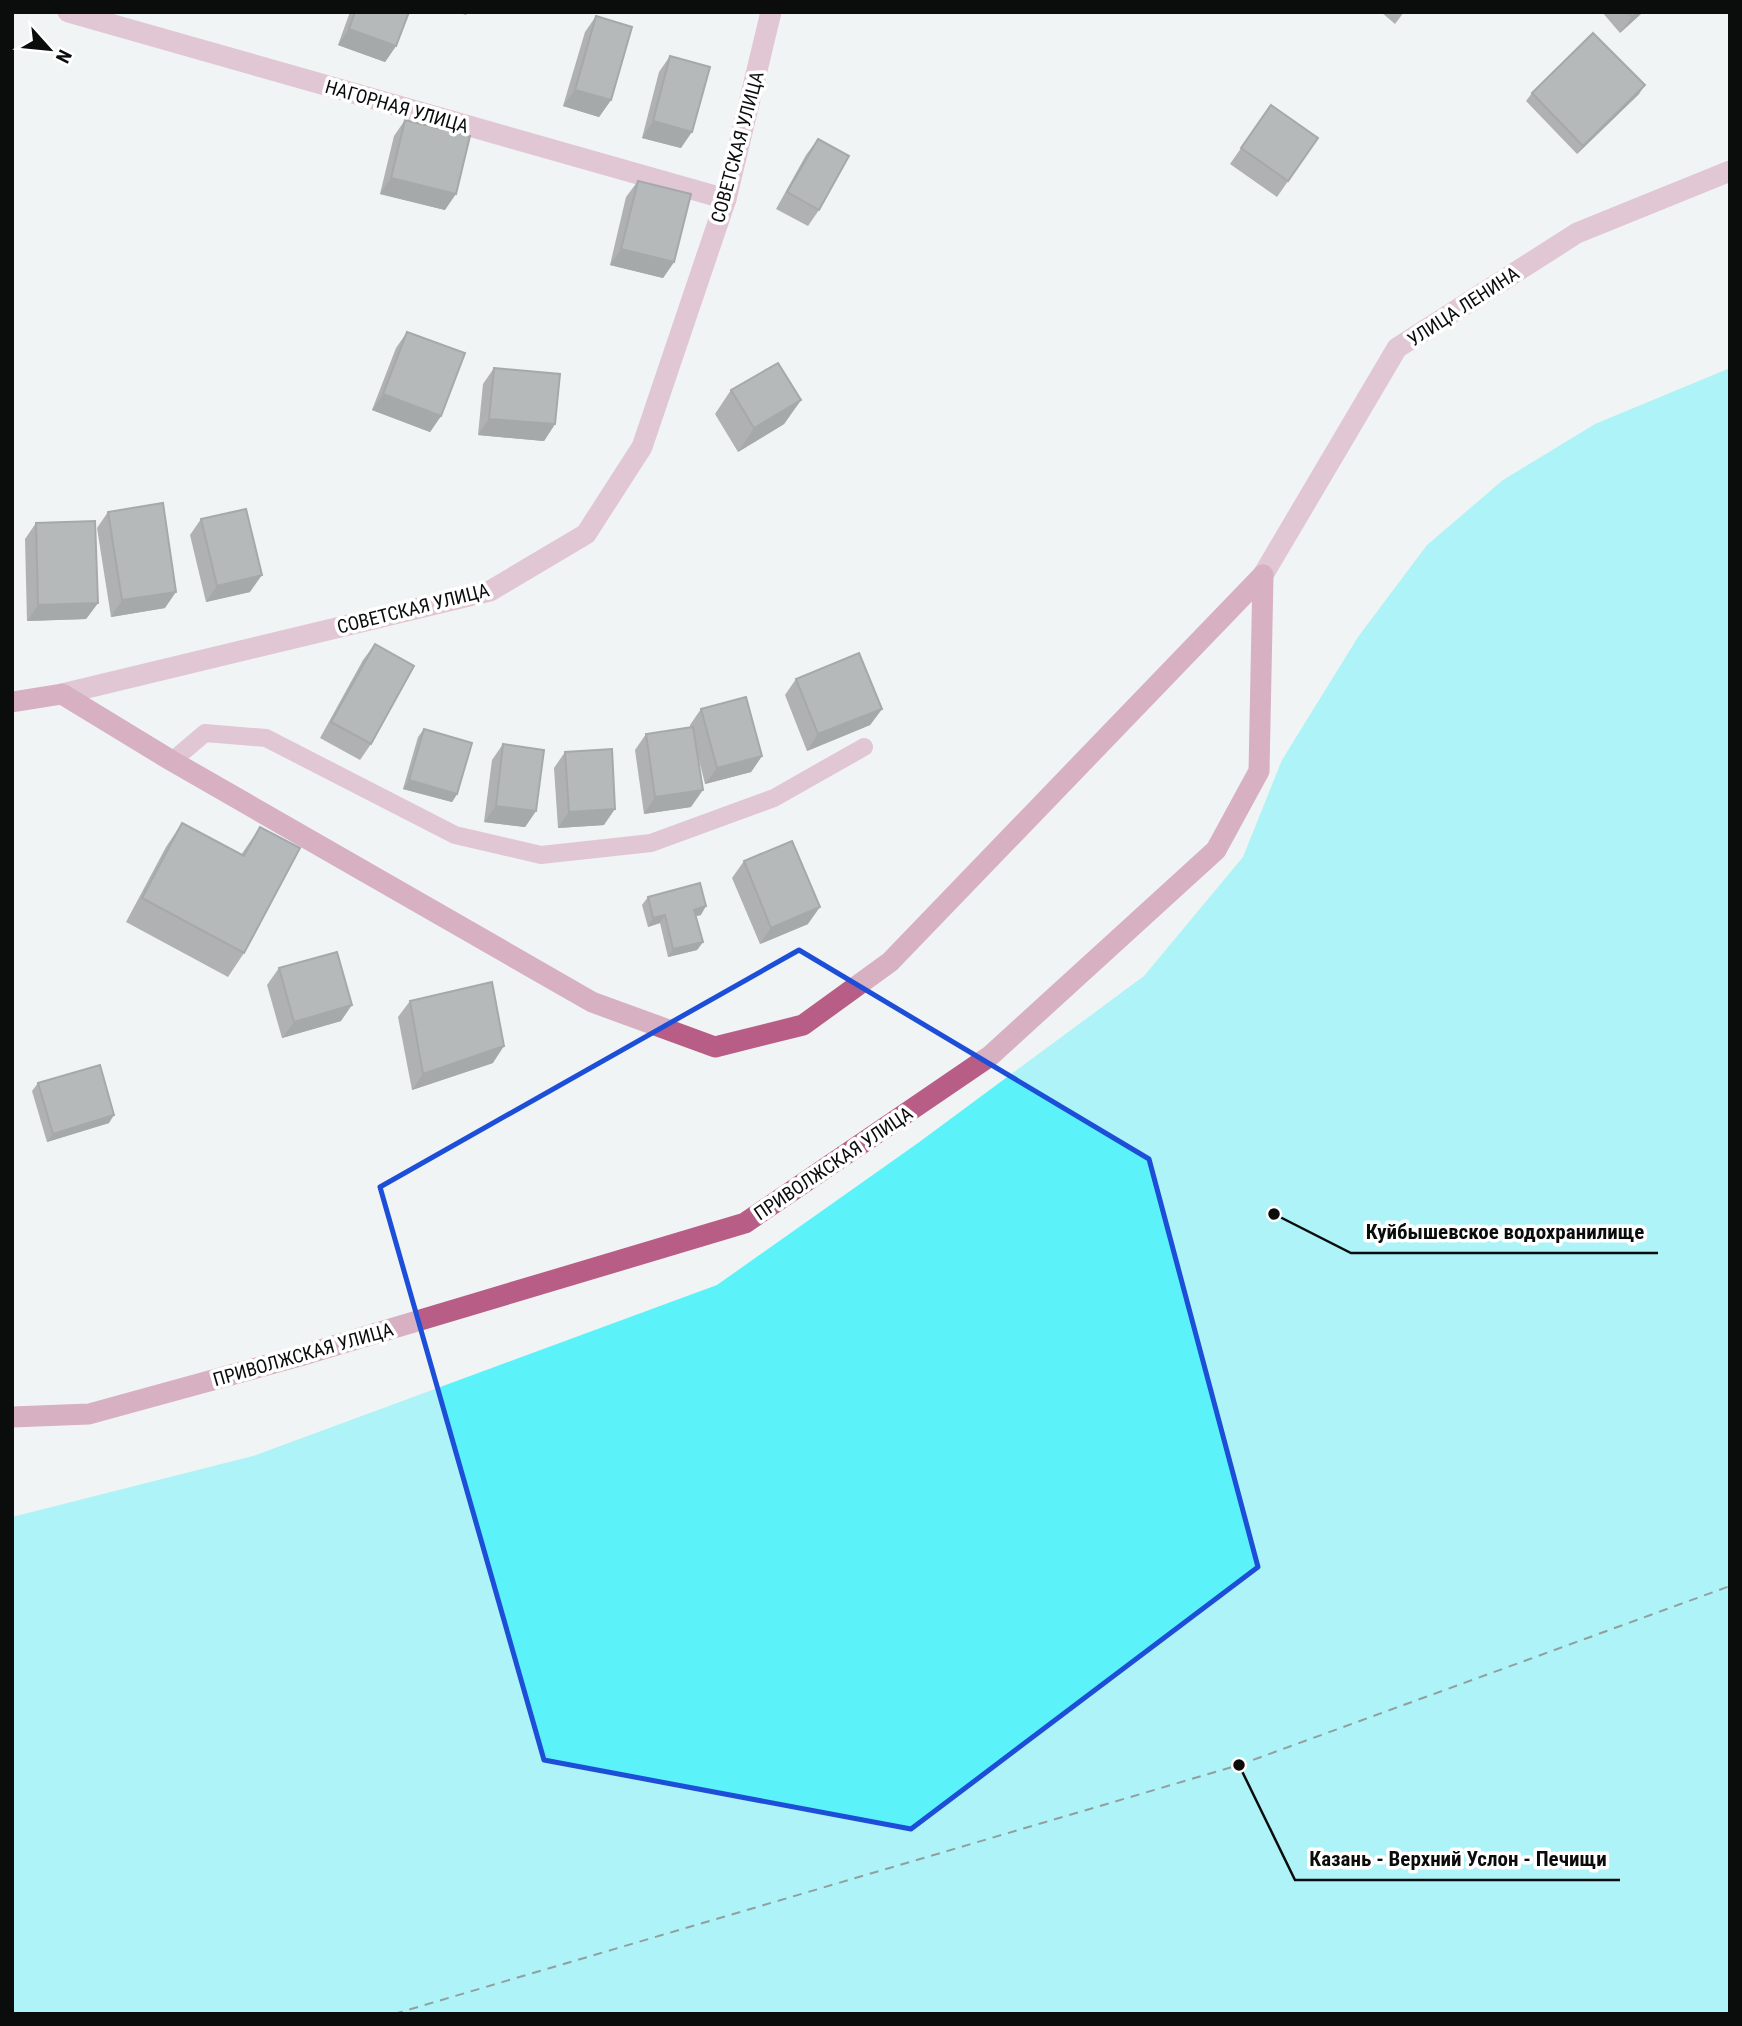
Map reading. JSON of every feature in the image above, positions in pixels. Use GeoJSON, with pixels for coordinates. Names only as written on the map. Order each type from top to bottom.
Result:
{"type":"FeatureCollection","features":[{"type":"Feature","properties":{"kind":"street","name":"НАГОРНАЯ УЛИЦА"},"geometry":{"type":"LineString","coordinates":[[68,12],[726,199]]}},
{"type":"Feature","properties":{"kind":"street","name":"СОВЕТСКАЯ УЛИЦА"},"geometry":{"type":"LineString","coordinates":[[12,702],[62,694],[490,591],[586,534],[642,447],[726,199],[771,12]]}},
{"type":"Feature","properties":{"kind":"street","name":"УЛИЦА ЛЕНИНА"},"geometry":{"type":"LineString","coordinates":[[1263,575],[1396,348],[1577,233],[1730,171]]}},
{"type":"Feature","properties":{"kind":"street"},"geometry":{"type":"LineString","coordinates":[[62,694],[172,761],[592,1002],[715,1047],[803,1025],[890,962],[1263,575]]}},
{"type":"Feature","properties":{"kind":"street","name":"ПРИВОЛЖСКАЯ УЛИЦА"},"geometry":{"type":"LineString","coordinates":[[12,1417],[89,1415],[300,1356],[745,1223],[990,1056],[1216,850],[1259,772],[1263,575]]}},
{"type":"Feature","properties":{"kind":"lane"},"geometry":{"type":"LineString","coordinates":[[172,761],[205,733],[267,738],[455,835],[541,855],[651,843],[774,798],[864,747]]}},
{"type":"Feature","properties":{"kind":"highlighted area"},"geometry":{"type":"Polygon","coordinates":[[[799,950],[1149,1159],[1258,1567],[911,1829],[544,1760],[380,1187],[799,950]]]}},
{"type":"Feature","properties":{"kind":"water"},"geometry":{"type":"Polygon","coordinates":[[[1730,368],[1730,2014],[12,2014],[12,1517],[253,1456],[717,1285],[918,1143],[1144,976],[1243,857],[1282,760],[1358,637],[1427,545],[1503,480],[1595,424],[1730,368]]]}},
{"type":"Feature","properties":{"kind":"building"},"geometry":{"type":"Polygon","coordinates":[[[355,12],[409,12],[396,46],[349,29],[355,12]]]}},
{"type":"Feature","properties":{"kind":"building"},"geometry":{"type":"Polygon","coordinates":[[[596,16],[632,27],[611,100],[575,90],[596,16]]]}},
{"type":"Feature","properties":{"kind":"building"},"geometry":{"type":"Polygon","coordinates":[[[1593,33],[1645,85],[1583,146],[1532,93],[1593,33]]]}},
{"type":"Feature","properties":{"kind":"building"},"geometry":{"type":"Polygon","coordinates":[[[670,56],[710,67],[692,132],[653,121],[670,56]]]}},
{"type":"Feature","properties":{"kind":"building"},"geometry":{"type":"Polygon","coordinates":[[[1271,105],[1318,138],[1288,181],[1241,148],[1271,105]]]}},
{"type":"Feature","properties":{"kind":"building"},"geometry":{"type":"Polygon","coordinates":[[[405,120],[470,136],[456,194],[391,178],[405,120]]]}},
{"type":"Feature","properties":{"kind":"building"},"geometry":{"type":"Polygon","coordinates":[[[818,139],[849,156],[819,210],[787,192],[818,139]]]}},
{"type":"Feature","properties":{"kind":"building"},"geometry":{"type":"Polygon","coordinates":[[[638,181],[691,194],[674,262],[621,249],[638,181]]]}},
{"type":"Feature","properties":{"kind":"building"},"geometry":{"type":"Polygon","coordinates":[[[407,332],[465,353],[441,416],[383,394],[407,332]]]}},
{"type":"Feature","properties":{"kind":"building"},"geometry":{"type":"Polygon","coordinates":[[[778,363],[801,400],[754,428],[731,390],[778,363]]]}},
{"type":"Feature","properties":{"kind":"building"},"geometry":{"type":"Polygon","coordinates":[[[494,368],[560,374],[555,424],[489,419],[494,368]]]}},
{"type":"Feature","properties":{"kind":"building"},"geometry":{"type":"Polygon","coordinates":[[[163,503],[176,592],[122,600],[108,512],[163,503]]]}},
{"type":"Feature","properties":{"kind":"building"},"geometry":{"type":"Polygon","coordinates":[[[246,509],[262,575],[217,586],[201,519],[246,509]]]}},
{"type":"Feature","properties":{"kind":"building"},"geometry":{"type":"Polygon","coordinates":[[[95,521],[98,603],[38,605],[36,523],[95,521]]]}},
{"type":"Feature","properties":{"kind":"building"},"geometry":{"type":"Polygon","coordinates":[[[375,644],[414,666],[371,744],[331,722],[375,644]]]}},
{"type":"Feature","properties":{"kind":"building"},"geometry":{"type":"Polygon","coordinates":[[[859,653],[882,709],[818,734],[796,679],[859,653]]]}},
{"type":"Feature","properties":{"kind":"building"},"geometry":{"type":"Polygon","coordinates":[[[746,697],[762,756],[717,768],[701,709],[746,697]]]}},
{"type":"Feature","properties":{"kind":"building"},"geometry":{"type":"Polygon","coordinates":[[[693,727],[703,790],[655,797],[646,734],[693,727]]]}},
{"type":"Feature","properties":{"kind":"building"},"geometry":{"type":"Polygon","coordinates":[[[424,729],[472,743],[457,794],[409,780],[424,729]]]}},
{"type":"Feature","properties":{"kind":"building"},"geometry":{"type":"Polygon","coordinates":[[[503,744],[544,750],[536,811],[496,806],[503,744]]]}},
{"type":"Feature","properties":{"kind":"building"},"geometry":{"type":"Polygon","coordinates":[[[612,749],[615,809],[569,812],[565,752],[612,749]]]}},
{"type":"Feature","properties":{"kind":"building"},"geometry":{"type":"Polygon","coordinates":[[[182,823],[244,856],[260,827],[300,848],[244,953],[142,898],[182,823]]]}},
{"type":"Feature","properties":{"kind":"building"},"geometry":{"type":"Polygon","coordinates":[[[792,841],[820,907],[771,928],[744,861],[792,841]]]}},
{"type":"Feature","properties":{"kind":"building"},"geometry":{"type":"Polygon","coordinates":[[[700,883],[706,906],[694,910],[703,942],[673,949],[665,915],[653,918],[648,897],[700,883]]]}},
{"type":"Feature","properties":{"kind":"building"},"geometry":{"type":"Polygon","coordinates":[[[337,952],[352,1005],[294,1022],[279,968],[337,952]]]}},
{"type":"Feature","properties":{"kind":"building"},"geometry":{"type":"Polygon","coordinates":[[[492,982],[504,1046],[423,1074],[410,1001],[492,982]]]}},
{"type":"Feature","properties":{"kind":"building"},"geometry":{"type":"Polygon","coordinates":[[[100,1065],[114,1115],[53,1134],[38,1083],[100,1065]]]}},
{"type":"Feature","properties":{"kind":"ferry route"},"geometry":{"type":"LineString","coordinates":[[394,2014],[1239,1765],[1730,1586]]}},
{"type":"Feature","properties":{"kind":"place","name":"Куйбышевское водохранилище"},"geometry":{"type":"Point","coordinates":[1274,1214]}},
{"type":"Feature","properties":{"kind":"place","name":"Казань - Верхний Услон - Печищи"},"geometry":{"type":"Point","coordinates":[1239,1765]}}]}
